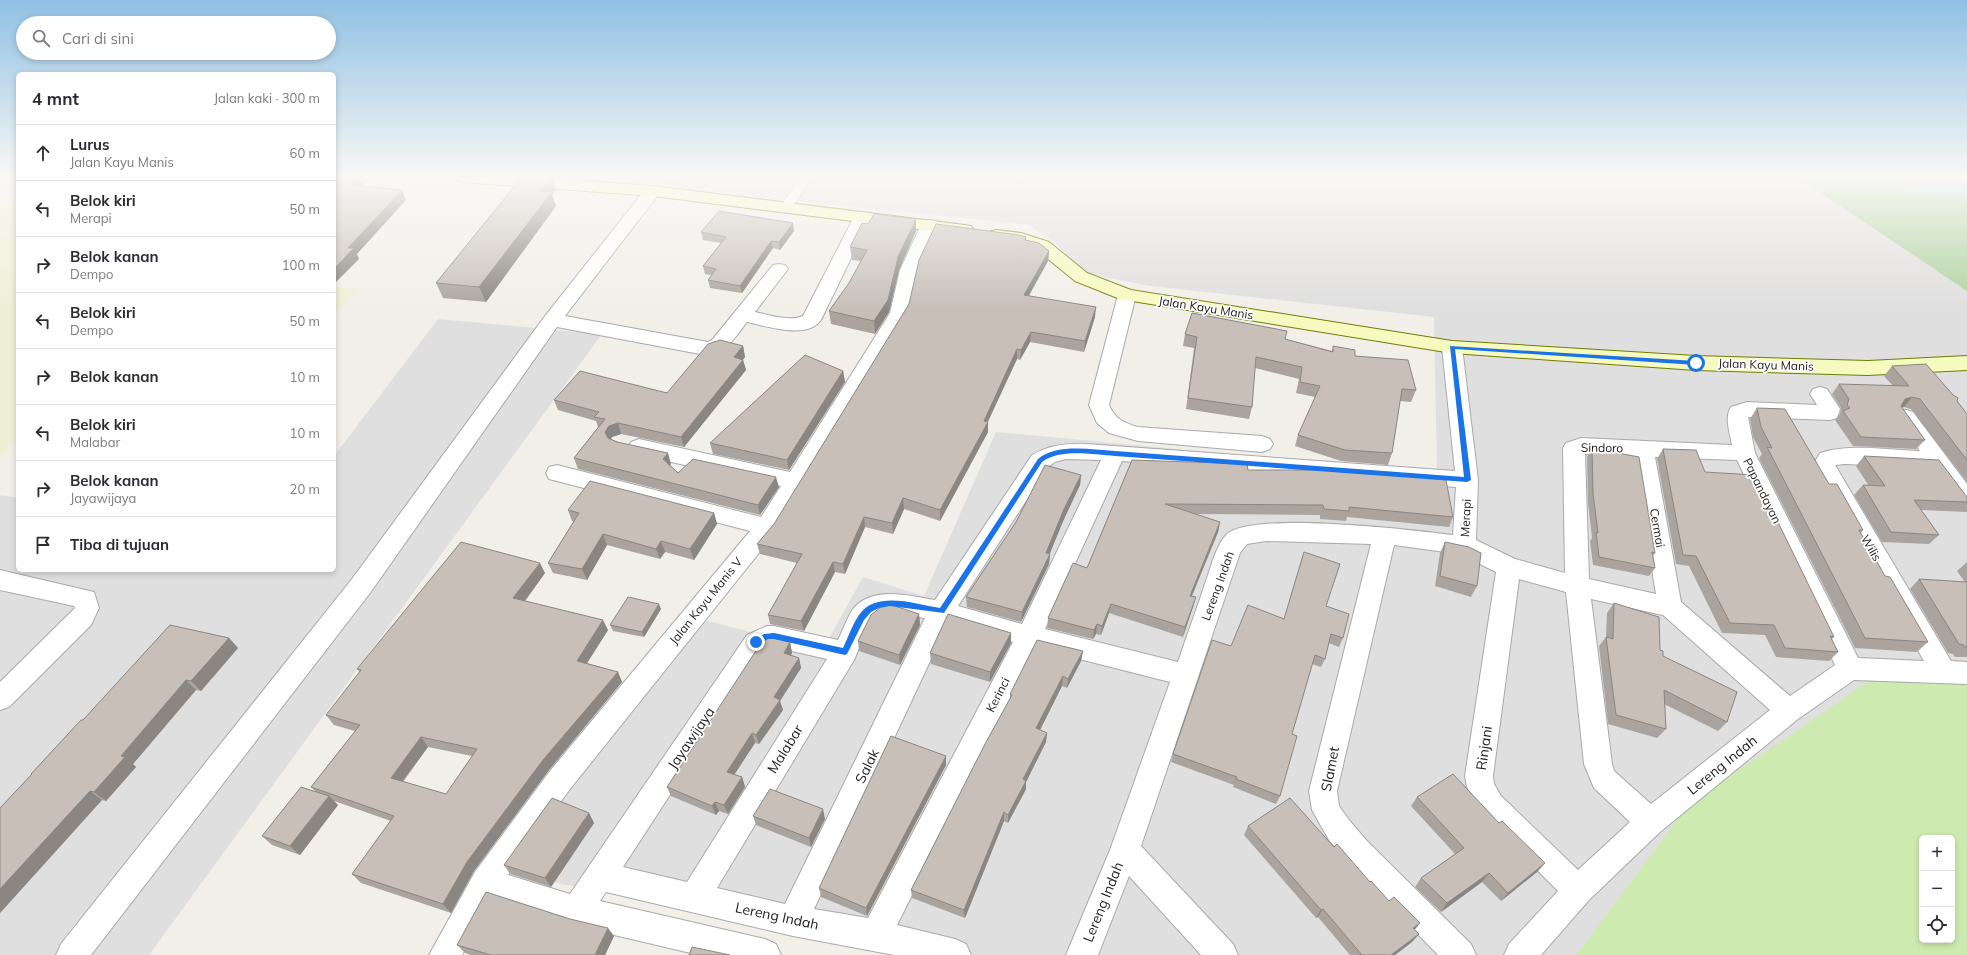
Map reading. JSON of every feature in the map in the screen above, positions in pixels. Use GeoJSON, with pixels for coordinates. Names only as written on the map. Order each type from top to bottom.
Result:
{"type":"FeatureCollection","features":[{"type":"Feature","properties":{"kind":"street"},"geometry":{"type":"LineString","coordinates":[[72,955],[361,586],[552,320],[629,222]]}},
{"type":"Feature","properties":{"kind":"street"},"geometry":{"type":"LineString","coordinates":[[744,315],[794,325],[804,324],[811,320],[860,222]]}},
{"type":"Feature","properties":{"kind":"street","name":"Jalan Kayu Manis"},"geometry":{"type":"LineString","coordinates":[[901,222],[1032,241],[1043,246],[1081,277],[1126,295],[1452,347],[1720,364],[1868,368],[1967,363]]}},
{"type":"Feature","properties":{"kind":"street","name":"Jalan Kayu Manis V"},"geometry":{"type":"LineString","coordinates":[[445,955],[485,882],[560,780],[767,526],[898,313],[909,270],[930,225]]}},
{"type":"Feature","properties":{"kind":"street"},"geometry":{"type":"LineString","coordinates":[[552,320],[700,348],[711,348],[719,344],[744,315],[779,269]]}},
{"type":"Feature","properties":{"kind":"street"},"geometry":{"type":"LineString","coordinates":[[1126,295],[1099,405],[1104,418],[1116,428],[1138,434],[1262,444]]}},
{"type":"Feature","properties":{"kind":"street","name":"Merapi"},"geometry":{"type":"LineString","coordinates":[[1452,347],[1467,480],[1464,546]]}},
{"type":"Feature","properties":{"kind":"street","name":"Papandayan"},"geometry":{"type":"LineString","coordinates":[[1820,394],[1830,409],[1830,413],[1747,409],[1738,412],[1744,453],[1850,669]]}},
{"type":"Feature","properties":{"kind":"street"},"geometry":{"type":"LineString","coordinates":[[1904,415],[1967,500]]}},
{"type":"Feature","properties":{"kind":"street"},"geometry":{"type":"LineString","coordinates":[[622,443],[796,481]]}},
{"type":"Feature","properties":{"kind":"street","name":"Sindoro"},"geometry":{"type":"LineString","coordinates":[[1577,586],[1574,448],[1580,446],[1643,450],[1744,453]]}},
{"type":"Feature","properties":{"kind":"street","name":"Cermai"},"geometry":{"type":"LineString","coordinates":[[1643,450],[1670,607]]}},
{"type":"Feature","properties":{"kind":"street","name":"Salak"},"geometry":{"type":"LineString","coordinates":[[793,921],[942,611],[1040,461],[1047,455],[1060,452],[1115,453],[1467,480]]}},
{"type":"Feature","properties":{"kind":"street","name":"Kerinci"},"geometry":{"type":"LineString","coordinates":[[876,935],[1029,636],[1115,453]]}},
{"type":"Feature","properties":{"kind":"street","name":"Wilis"},"geometry":{"type":"LineString","coordinates":[[1938,460],[1845,456],[1828,458],[1824,465],[1955,672]]}},
{"type":"Feature","properties":{"kind":"street"},"geometry":{"type":"LineString","coordinates":[[557,473],[767,526]]}},
{"type":"Feature","properties":{"kind":"street","name":"Lereng Indah"},"geometry":{"type":"LineString","coordinates":[[1082,955],[1125,850],[1187,675],[1228,553],[1234,542],[1241,536],[1266,532],[1385,535],[1464,546],[1509,567],[1577,586],[1670,607]]}},
{"type":"Feature","properties":{"kind":"street","name":"Slamet"},"geometry":{"type":"LineString","coordinates":[[1385,535],[1323,791],[1326,810],[1339,830],[1357,851],[1460,955]]}},
{"type":"Feature","properties":{"kind":"street","name":"Rinjani"},"geometry":{"type":"LineString","coordinates":[[1509,567],[1480,776],[1481,787],[1491,805],[1578,890]]}},
{"type":"Feature","properties":{"kind":"street"},"geometry":{"type":"LineString","coordinates":[[0,580],[85,599],[87,608],[82,618],[0,699]]}},
{"type":"Feature","properties":{"kind":"street"},"geometry":{"type":"LineString","coordinates":[[1577,586],[1600,771],[1604,779],[1650,822]]}},
{"type":"Feature","properties":{"kind":"street","name":"Malabar"},"geometry":{"type":"LineString","coordinates":[[694,898],[845,652],[861,618],[868,610],[878,605],[890,603],[942,611]]}},
{"type":"Feature","properties":{"kind":"street"},"geometry":{"type":"LineString","coordinates":[[1670,607],[1789,711]]}},
{"type":"Feature","properties":{"kind":"street"},"geometry":{"type":"LineString","coordinates":[[942,611],[1029,636],[1187,675]]}},
{"type":"Feature","properties":{"kind":"street","name":"Jayawijaya"},"geometry":{"type":"LineString","coordinates":[[576,911],[756,642],[767,636],[774,636],[845,652]]}},
{"type":"Feature","properties":{"kind":"street"},"geometry":{"type":"LineString","coordinates":[[1850,669],[1955,672]]}},
{"type":"Feature","properties":{"kind":"street","name":"Lereng Indah"},"geometry":{"type":"LineString","coordinates":[[1520,955],[1578,890],[1650,822],[1789,711],[1850,669]]}},
{"type":"Feature","properties":{"kind":"street","name":"Lereng Indah"},"geometry":{"type":"LineString","coordinates":[[1125,850],[1222,955]]}},
{"type":"Feature","properties":{"kind":"street","name":"Lereng Indah"},"geometry":{"type":"LineString","coordinates":[[599,876],[793,921],[876,935],[955,955]]}},
{"type":"Feature","properties":{"kind":"street"},"geometry":{"type":"LineString","coordinates":[[485,882],[576,911],[765,955]]}},
{"type":"Feature","properties":{"kind":"shaded area"},"geometry":{"type":"Polygon","coordinates":[[[996,222],[1967,222],[1967,696],[1659,955],[921,955],[502,872],[701,619],[822,651],[863,577],[924,596],[996,432],[1437,473],[1434,317],[1150,286],[1080,272],[1056,243],[1029,225],[996,222]]]}},
{"type":"Feature","properties":{"kind":"shaded area"},"geometry":{"type":"Polygon","coordinates":[[[438,319],[602,334],[149,955],[0,955],[0,495],[16,498],[16,572],[336,572],[336,453],[438,319]]]}},
{"type":"Feature","properties":{"kind":"green space"},"geometry":{"type":"Polygon","coordinates":[[[0,222],[16,222],[16,441],[0,457],[0,222]]]}},
{"type":"Feature","properties":{"kind":"green space"},"geometry":{"type":"Polygon","coordinates":[[[1863,222],[1967,222],[1967,291],[1863,222]]]}},
{"type":"Feature","properties":{"kind":"green space"},"geometry":{"type":"Polygon","coordinates":[[[336,287],[359,289],[336,313],[336,287]]]}},
{"type":"Feature","properties":{"kind":"green space"},"geometry":{"type":"Polygon","coordinates":[[[1872,679],[1967,684],[1967,955],[1576,955],[1689,804],[1872,679]]]}},
{"type":"Feature","properties":{"kind":"building"},"geometry":{"type":"Polygon","coordinates":[[[336,222],[373,222],[348,248],[354,248],[336,267],[336,222]]]}},
{"type":"Feature","properties":{"kind":"building"},"geometry":{"type":"Polygon","coordinates":[[[486,222],[529,222],[479,287],[436,283],[486,222]]]}},
{"type":"Feature","properties":{"kind":"building"},"geometry":{"type":"Polygon","coordinates":[[[710,222],[784,222],[793,223],[779,242],[771,241],[740,286],[708,280],[716,269],[703,266],[726,237],[701,232],[710,222]]]}},
{"type":"Feature","properties":{"kind":"building"},"geometry":{"type":"Polygon","coordinates":[[[869,222],[915,222],[898,257],[888,300],[874,321],[829,311],[849,283],[867,250],[850,247],[862,223],[868,224],[869,222]]]}},
{"type":"Feature","properties":{"kind":"building"},"geometry":{"type":"Polygon","coordinates":[[[936,224],[1019,235],[1026,237],[1025,240],[1039,243],[1049,251],[1024,295],[1096,307],[1085,341],[1031,332],[1021,350],[1017,349],[984,421],[988,422],[940,510],[903,498],[892,523],[864,517],[843,564],[833,562],[801,621],[768,615],[802,554],[757,544],[774,524],[909,304],[919,260],[936,224]]]}},
{"type":"Feature","properties":{"kind":"building"},"geometry":{"type":"Polygon","coordinates":[[[1192,313],[1287,331],[1285,339],[1333,352],[1333,346],[1355,350],[1355,356],[1408,360],[1416,390],[1402,389],[1392,453],[1345,450],[1298,435],[1320,386],[1300,382],[1302,367],[1256,357],[1252,407],[1188,398],[1197,337],[1185,334],[1192,313]]]}},
{"type":"Feature","properties":{"kind":"building"},"geometry":{"type":"Polygon","coordinates":[[[720,340],[743,346],[734,357],[743,360],[681,437],[618,423],[609,426],[605,432],[608,438],[617,442],[668,453],[663,459],[678,473],[693,459],[776,477],[758,505],[574,458],[605,419],[594,417],[599,412],[554,400],[580,371],[667,393],[708,344],[720,340]]]}},
{"type":"Feature","properties":{"kind":"building"},"geometry":{"type":"Polygon","coordinates":[[[805,355],[843,371],[787,460],[710,443],[805,355]]]}},
{"type":"Feature","properties":{"kind":"building"},"geometry":{"type":"Polygon","coordinates":[[[1926,364],[1953,395],[1958,398],[1957,401],[1967,414],[1967,460],[1920,399],[1912,397],[1905,399],[1901,406],[1925,440],[1861,437],[1843,411],[1850,408],[1847,405],[1849,399],[1839,384],[1909,386],[1892,366],[1926,364]]]}},
{"type":"Feature","properties":{"kind":"building"},"geometry":{"type":"Polygon","coordinates":[[[1757,408],[1785,409],[1829,484],[1837,484],[1863,530],[1859,530],[1885,576],[1890,577],[1928,642],[1865,638],[1767,447],[1772,448],[1761,427],[1757,408]]]}},
{"type":"Feature","properties":{"kind":"building"},"geometry":{"type":"Polygon","coordinates":[[[1592,448],[1639,457],[1655,553],[1652,552],[1655,568],[1599,557],[1596,532],[1598,533],[1593,494],[1592,448]]]}},
{"type":"Feature","properties":{"kind":"building"},"geometry":{"type":"Polygon","coordinates":[[[1663,449],[1696,450],[1705,472],[1755,475],[1834,637],[1830,636],[1838,652],[1785,648],[1774,625],[1730,623],[1696,556],[1683,555],[1663,449]]]}},
{"type":"Feature","properties":{"kind":"building"},"geometry":{"type":"Polygon","coordinates":[[[1864,456],[1939,460],[1967,497],[1967,502],[1914,500],[1939,535],[1891,532],[1863,485],[1885,486],[1864,456]]]}},
{"type":"Feature","properties":{"kind":"building"},"geometry":{"type":"Polygon","coordinates":[[[1132,460],[1247,464],[1248,470],[1355,470],[1446,480],[1453,517],[1349,507],[1349,511],[1324,509],[1323,505],[1165,504],[1220,522],[1190,596],[1196,597],[1185,627],[1111,604],[1102,626],[1097,624],[1094,630],[1048,618],[1073,563],[1087,568],[1132,460]]]}},
{"type":"Feature","properties":{"kind":"building"},"geometry":{"type":"Polygon","coordinates":[[[1045,465],[1081,475],[1064,509],[1046,553],[1050,554],[1022,612],[966,597],[1016,522],[1045,465]]]}},
{"type":"Feature","properties":{"kind":"building"},"geometry":{"type":"Polygon","coordinates":[[[590,481],[714,513],[690,549],[661,541],[656,549],[603,534],[582,569],[548,563],[579,513],[568,510],[590,481]]]}},
{"type":"Feature","properties":{"kind":"building"},"geometry":{"type":"Polygon","coordinates":[[[461,542],[540,563],[513,598],[603,620],[577,661],[618,672],[543,760],[467,862],[443,904],[352,874],[394,816],[311,787],[360,725],[326,715],[361,670],[357,669],[461,542]],[[421,737],[391,778],[446,794],[477,749],[421,737]]]}},
{"type":"Feature","properties":{"kind":"building"},"geometry":{"type":"Polygon","coordinates":[[[1445,542],[1469,547],[1481,553],[1477,586],[1440,576],[1445,542]]]}},
{"type":"Feature","properties":{"kind":"building"},"geometry":{"type":"Polygon","coordinates":[[[1304,552],[1340,564],[1326,606],[1349,614],[1343,638],[1331,634],[1325,659],[1315,655],[1292,734],[1297,736],[1280,796],[1236,779],[1237,777],[1173,754],[1212,640],[1231,646],[1248,605],[1284,619],[1304,552]]]}},
{"type":"Feature","properties":{"kind":"building"},"geometry":{"type":"Polygon","coordinates":[[[1919,579],[1967,582],[1967,648],[1964,645],[1959,644],[1919,579]]]}},
{"type":"Feature","properties":{"kind":"building"},"geometry":{"type":"Polygon","coordinates":[[[628,597],[659,604],[642,632],[610,625],[628,597]]]}},
{"type":"Feature","properties":{"kind":"building"},"geometry":{"type":"Polygon","coordinates":[[[1614,603],[1659,617],[1660,650],[1663,651],[1663,656],[1737,692],[1727,722],[1664,690],[1666,729],[1616,715],[1606,637],[1613,639],[1614,603]]]}},
{"type":"Feature","properties":{"kind":"building"},"geometry":{"type":"Polygon","coordinates":[[[889,604],[919,614],[899,655],[858,641],[871,615],[882,606],[889,604]]]}},
{"type":"Feature","properties":{"kind":"building"},"geometry":{"type":"Polygon","coordinates":[[[948,614],[1011,633],[990,672],[930,653],[948,614]]]}},
{"type":"Feature","properties":{"kind":"building"},"geometry":{"type":"Polygon","coordinates":[[[170,625],[229,638],[191,681],[186,680],[121,756],[125,757],[94,792],[90,791],[0,889],[0,808],[170,625]]]}},
{"type":"Feature","properties":{"kind":"building"},"geometry":{"type":"Polygon","coordinates":[[[768,637],[790,642],[784,653],[799,658],[774,697],[780,700],[756,735],[752,733],[727,772],[742,777],[724,805],[715,802],[712,806],[667,787],[763,640],[768,637]]]}},
{"type":"Feature","properties":{"kind":"building"},"geometry":{"type":"Polygon","coordinates":[[[1037,640],[1083,651],[1068,679],[1063,676],[1036,728],[1047,733],[1023,779],[1026,781],[1008,815],[1004,812],[964,910],[911,890],[985,744],[1012,695],[1010,694],[1037,640]]]}},
{"type":"Feature","properties":{"kind":"building"},"geometry":{"type":"Polygon","coordinates":[[[891,736],[946,756],[866,908],[819,888],[891,736]]]}},
{"type":"Feature","properties":{"kind":"building"},"geometry":{"type":"Polygon","coordinates":[[[1453,774],[1499,823],[1502,821],[1545,863],[1508,893],[1489,873],[1447,903],[1421,878],[1464,848],[1417,797],[1453,774]]]}},
{"type":"Feature","properties":{"kind":"building"},"geometry":{"type":"Polygon","coordinates":[[[301,787],[329,796],[290,846],[262,836],[301,787]]]}},
{"type":"Feature","properties":{"kind":"building"},"geometry":{"type":"Polygon","coordinates":[[[770,789],[823,809],[809,838],[753,816],[770,789]]]}},
{"type":"Feature","properties":{"kind":"building"},"geometry":{"type":"Polygon","coordinates":[[[552,798],[589,813],[545,878],[504,865],[552,798]]]}},
{"type":"Feature","properties":{"kind":"building"},"geometry":{"type":"Polygon","coordinates":[[[1290,798],[1334,847],[1337,844],[1370,882],[1371,881],[1389,901],[1394,897],[1420,923],[1413,928],[1419,934],[1391,955],[1362,955],[1323,909],[1321,910],[1248,826],[1290,798]]]}},
{"type":"Feature","properties":{"kind":"building"},"geometry":{"type":"Polygon","coordinates":[[[486,892],[570,919],[608,928],[595,955],[491,955],[457,945],[486,892]]]}},
{"type":"Feature","properties":{"kind":"building"},"geometry":{"type":"Polygon","coordinates":[[[692,947],[730,955],[689,955],[692,947]]]}},
{"type":"Feature","properties":{"kind":"route"},"geometry":{"type":"LineString","coordinates":[[756,642],[767,636],[774,636],[845,652],[861,618],[868,610],[878,605],[890,603],[942,611],[1040,461],[1047,455],[1060,452],[1115,453],[1467,480],[1456,369],[1452,347],[1696,363]]}}]}
